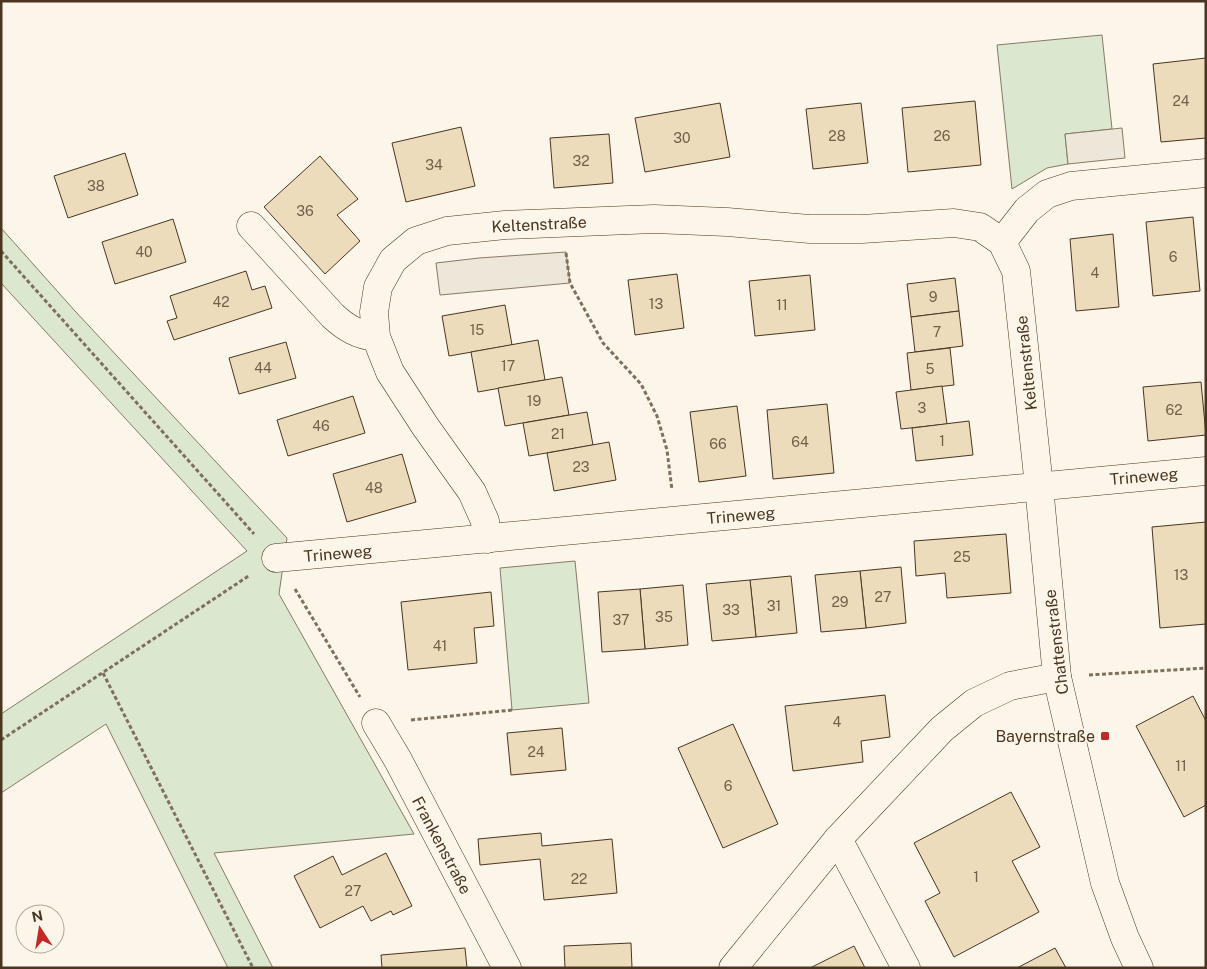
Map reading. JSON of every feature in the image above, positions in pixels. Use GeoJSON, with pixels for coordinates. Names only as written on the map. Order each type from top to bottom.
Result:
{"type":"FeatureCollection","features":[{"type":"Feature","properties":{"kind":"street"},"geometry":{"type":"LineString","coordinates":[[1002,242],[1027,210],[1047,194],[1071,186],[1206,173]]}},
{"type":"Feature","properties":{"kind":"street","name":"Keltenstraße"},"geometry":{"type":"LineString","coordinates":[[487,539],[485,521],[472,492],[425,426],[390,372],[376,337],[374,312],[378,287],[393,260],[416,241],[447,231],[505,225],[654,219],[727,222],[810,229],[954,223],[980,227],[1002,242],[1016,271],[1040,486]]}},
{"type":"Feature","properties":{"kind":"street"},"geometry":{"type":"LineString","coordinates":[[251,226],[346,328],[362,335],[376,337]]}},
{"type":"Feature","properties":{"kind":"street","name":"Trineweg"},"geometry":{"type":"LineString","coordinates":[[276,558],[1206,471]]}},
{"type":"Feature","properties":{"kind":"street","name":"Chattenstraße"},"geometry":{"type":"LineString","coordinates":[[1040,486],[1057,677],[1105,883],[1125,938],[1139,968]]}},
{"type":"Feature","properties":{"kind":"street"},"geometry":{"type":"LineString","coordinates":[[733,968],[838,839],[942,730],[974,703],[1010,686],[1057,677]]}},
{"type":"Feature","properties":{"kind":"street","name":"Frankenstraße"},"geometry":{"type":"LineString","coordinates":[[376,723],[398,760],[507,968]]}},
{"type":"Feature","properties":{"kind":"street"},"geometry":{"type":"LineString","coordinates":[[838,839],[906,968]]}},
{"type":"Feature","properties":{"kind":"path"},"geometry":{"type":"LineString","coordinates":[[564,222],[570,283],[603,343],[641,384],[657,416],[667,450],[675,521]]}},
{"type":"Feature","properties":{"kind":"path"},"geometry":{"type":"LineString","coordinates":[[1,251],[276,558],[376,723],[512,710]]}},
{"type":"Feature","properties":{"kind":"path"},"geometry":{"type":"LineString","coordinates":[[1,740],[276,558]]}},
{"type":"Feature","properties":{"kind":"path"},"geometry":{"type":"LineString","coordinates":[[1057,677],[1206,668]]}},
{"type":"Feature","properties":{"kind":"path"},"geometry":{"type":"LineString","coordinates":[[103,673],[253,968]]}},
{"type":"Feature","properties":{"kind":"green space"},"geometry":{"type":"Polygon","coordinates":[[[1102,35],[1112,129],[1065,134],[1068,164],[1047,168],[1012,189],[997,45],[1102,35]]]}},
{"type":"Feature","properties":{"kind":"green space"},"geometry":{"type":"Polygon","coordinates":[[[1,228],[75,311],[287,538],[279,594],[414,834],[214,853],[273,968],[228,968],[106,724],[1,793],[1,714],[247,551],[1,283],[1,228]]]}},
{"type":"Feature","properties":{"kind":"green space"},"geometry":{"type":"Polygon","coordinates":[[[575,561],[589,703],[512,710],[500,568],[575,561]]]}},
{"type":"Feature","properties":{"kind":"shaded area"},"geometry":{"type":"Polygon","coordinates":[[[1122,128],[1125,158],[1068,164],[1065,134],[1122,128]]]}},
{"type":"Feature","properties":{"kind":"shaded area"},"geometry":{"type":"Polygon","coordinates":[[[566,252],[570,283],[440,295],[436,263],[566,252]]]}},
{"type":"Feature","properties":{"kind":"building"},"geometry":{"type":"Polygon","coordinates":[[[1206,58],[1206,138],[1161,142],[1153,64],[1206,58]]]}},
{"type":"Feature","properties":{"kind":"building"},"geometry":{"type":"Polygon","coordinates":[[[975,101],[981,165],[908,172],[902,108],[975,101]]]}},
{"type":"Feature","properties":{"kind":"building"},"geometry":{"type":"Polygon","coordinates":[[[720,103],[730,157],[645,172],[635,118],[720,103]]]}},
{"type":"Feature","properties":{"kind":"building"},"geometry":{"type":"Polygon","coordinates":[[[861,103],[868,163],[813,169],[806,109],[861,103]]]}},
{"type":"Feature","properties":{"kind":"building"},"geometry":{"type":"Polygon","coordinates":[[[461,127],[475,186],[406,202],[392,143],[461,127]]]}},
{"type":"Feature","properties":{"kind":"building"},"geometry":{"type":"Polygon","coordinates":[[[609,134],[613,183],[554,188],[550,138],[609,134]]]}},
{"type":"Feature","properties":{"kind":"building"},"geometry":{"type":"Polygon","coordinates":[[[125,153],[138,195],[68,218],[54,176],[125,153]]]}},
{"type":"Feature","properties":{"kind":"building"},"geometry":{"type":"Polygon","coordinates":[[[320,156],[358,199],[337,215],[360,241],[325,274],[264,207],[320,156]]]}},
{"type":"Feature","properties":{"kind":"building"},"geometry":{"type":"Polygon","coordinates":[[[1193,217],[1200,291],[1153,296],[1146,222],[1193,217]]]}},
{"type":"Feature","properties":{"kind":"building"},"geometry":{"type":"Polygon","coordinates":[[[173,219],[186,262],[115,284],[102,242],[173,219]]]}},
{"type":"Feature","properties":{"kind":"building"},"geometry":{"type":"Polygon","coordinates":[[[1113,234],[1119,307],[1076,311],[1070,239],[1113,234]]]}},
{"type":"Feature","properties":{"kind":"building"},"geometry":{"type":"Polygon","coordinates":[[[246,271],[252,290],[265,286],[272,308],[174,340],[167,321],[177,318],[170,296],[246,271]]]}},
{"type":"Feature","properties":{"kind":"building"},"geometry":{"type":"Polygon","coordinates":[[[677,274],[684,328],[635,335],[628,280],[677,274]]]}},
{"type":"Feature","properties":{"kind":"building"},"geometry":{"type":"Polygon","coordinates":[[[810,275],[815,330],[755,336],[749,281],[810,275]]]}},
{"type":"Feature","properties":{"kind":"building"},"geometry":{"type":"Polygon","coordinates":[[[955,278],[959,311],[911,317],[907,284],[955,278]]]}},
{"type":"Feature","properties":{"kind":"building"},"geometry":{"type":"Polygon","coordinates":[[[505,305],[512,345],[449,356],[442,316],[505,305]]]}},
{"type":"Feature","properties":{"kind":"building"},"geometry":{"type":"Polygon","coordinates":[[[959,311],[963,346],[915,352],[911,317],[959,311]]]}},
{"type":"Feature","properties":{"kind":"building"},"geometry":{"type":"Polygon","coordinates":[[[538,340],[545,380],[478,392],[471,352],[538,340]]]}},
{"type":"Feature","properties":{"kind":"building"},"geometry":{"type":"Polygon","coordinates":[[[286,342],[296,378],[239,394],[229,358],[286,342]]]}},
{"type":"Feature","properties":{"kind":"building"},"geometry":{"type":"Polygon","coordinates":[[[950,348],[954,385],[911,390],[907,353],[950,348]]]}},
{"type":"Feature","properties":{"kind":"building"},"geometry":{"type":"Polygon","coordinates":[[[562,377],[569,415],[505,426],[498,388],[562,377]]]}},
{"type":"Feature","properties":{"kind":"building"},"geometry":{"type":"Polygon","coordinates":[[[1201,382],[1206,435],[1148,441],[1143,387],[1201,382]]]}},
{"type":"Feature","properties":{"kind":"building"},"geometry":{"type":"Polygon","coordinates":[[[942,386],[947,424],[901,429],[896,392],[942,386]]]}},
{"type":"Feature","properties":{"kind":"building"},"geometry":{"type":"Polygon","coordinates":[[[353,396],[365,433],[288,456],[277,420],[353,396]]]}},
{"type":"Feature","properties":{"kind":"building"},"geometry":{"type":"Polygon","coordinates":[[[827,404],[834,473],[773,479],[767,410],[827,404]]]}},
{"type":"Feature","properties":{"kind":"building"},"geometry":{"type":"Polygon","coordinates":[[[737,406],[746,476],[699,482],[690,412],[737,406]]]}},
{"type":"Feature","properties":{"kind":"building"},"geometry":{"type":"Polygon","coordinates":[[[587,412],[593,445],[529,456],[523,423],[587,412]]]}},
{"type":"Feature","properties":{"kind":"building"},"geometry":{"type":"Polygon","coordinates":[[[969,421],[973,455],[916,461],[912,428],[969,421]]]}},
{"type":"Feature","properties":{"kind":"building"},"geometry":{"type":"Polygon","coordinates":[[[609,442],[616,480],[554,491],[547,453],[609,442]]]}},
{"type":"Feature","properties":{"kind":"building"},"geometry":{"type":"Polygon","coordinates":[[[402,454],[416,502],[347,522],[333,474],[402,454]]]}},
{"type":"Feature","properties":{"kind":"building"},"geometry":{"type":"Polygon","coordinates":[[[1206,522],[1206,624],[1160,628],[1152,527],[1206,522]]]}},
{"type":"Feature","properties":{"kind":"building"},"geometry":{"type":"Polygon","coordinates":[[[1006,534],[1011,593],[947,598],[945,573],[916,576],[914,541],[1006,534]]]}},
{"type":"Feature","properties":{"kind":"building"},"geometry":{"type":"Polygon","coordinates":[[[901,567],[906,623],[866,628],[860,571],[901,567]]]}},
{"type":"Feature","properties":{"kind":"building"},"geometry":{"type":"Polygon","coordinates":[[[860,571],[866,628],[821,632],[815,575],[860,571]]]}},
{"type":"Feature","properties":{"kind":"building"},"geometry":{"type":"Polygon","coordinates":[[[791,576],[797,633],[756,637],[750,580],[791,576]]]}},
{"type":"Feature","properties":{"kind":"building"},"geometry":{"type":"Polygon","coordinates":[[[750,580],[756,637],[712,641],[706,584],[750,580]]]}},
{"type":"Feature","properties":{"kind":"building"},"geometry":{"type":"Polygon","coordinates":[[[683,585],[688,645],[645,649],[640,589],[683,585]]]}},
{"type":"Feature","properties":{"kind":"building"},"geometry":{"type":"Polygon","coordinates":[[[640,589],[645,649],[602,652],[598,592],[640,589]]]}},
{"type":"Feature","properties":{"kind":"building"},"geometry":{"type":"Polygon","coordinates":[[[491,592],[494,626],[474,628],[477,663],[408,670],[401,602],[491,592]]]}},
{"type":"Feature","properties":{"kind":"building"},"geometry":{"type":"Polygon","coordinates":[[[885,695],[890,737],[861,741],[863,762],[793,771],[785,706],[885,695]]]}},
{"type":"Feature","properties":{"kind":"building"},"geometry":{"type":"Polygon","coordinates":[[[1193,696],[1206,721],[1206,805],[1184,817],[1136,726],[1193,696]]]}},
{"type":"Feature","properties":{"kind":"building"},"geometry":{"type":"Polygon","coordinates":[[[733,724],[778,824],[723,848],[678,748],[733,724]]]}},
{"type":"Feature","properties":{"kind":"building"},"geometry":{"type":"Polygon","coordinates":[[[562,728],[566,770],[511,775],[507,733],[562,728]]]}},
{"type":"Feature","properties":{"kind":"building"},"geometry":{"type":"Polygon","coordinates":[[[1011,792],[1040,847],[1012,861],[1039,912],[954,957],[925,901],[940,893],[914,843],[1011,792]]]}},
{"type":"Feature","properties":{"kind":"building"},"geometry":{"type":"Polygon","coordinates":[[[541,833],[542,846],[612,839],[617,893],[544,900],[540,859],[480,865],[478,839],[541,833]]]}},
{"type":"Feature","properties":{"kind":"building"},"geometry":{"type":"Polygon","coordinates":[[[386,853],[412,906],[393,915],[391,911],[371,921],[363,906],[320,928],[294,876],[333,856],[342,875],[386,853]]]}},
{"type":"Feature","properties":{"kind":"building"},"geometry":{"type":"Polygon","coordinates":[[[631,943],[632,968],[565,968],[564,946],[631,943]]]}},
{"type":"Feature","properties":{"kind":"building"},"geometry":{"type":"Polygon","coordinates":[[[854,946],[865,968],[810,968],[854,946]]]}},
{"type":"Feature","properties":{"kind":"building"},"geometry":{"type":"Polygon","coordinates":[[[465,948],[467,968],[382,968],[381,955],[465,948]]]}},
{"type":"Feature","properties":{"kind":"building"},"geometry":{"type":"Polygon","coordinates":[[[1055,948],[1066,968],[1017,968],[1055,948]]]}},
{"type":"Feature","properties":{"kind":"place","name":"Bayernstraße"},"geometry":{"type":"Point","coordinates":[1105,736]}}]}
